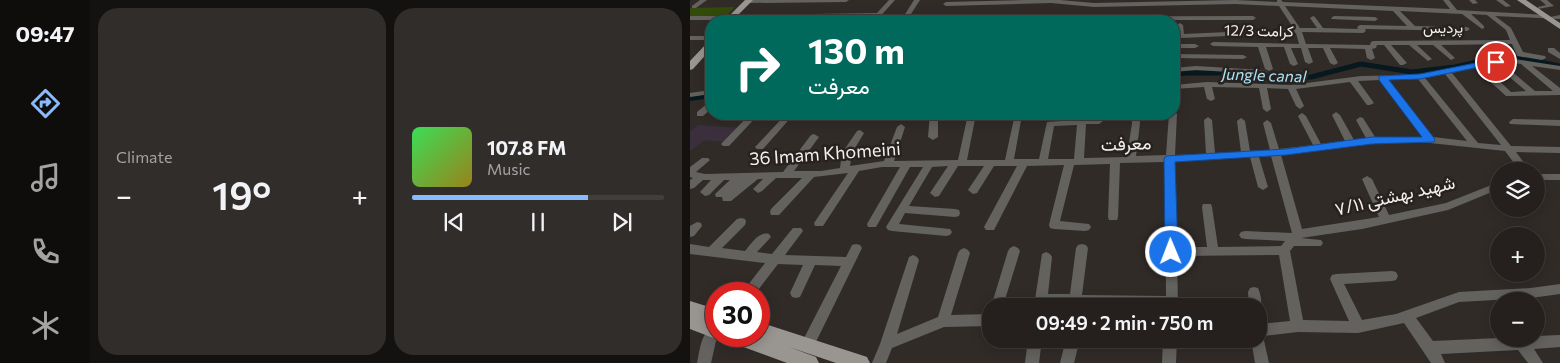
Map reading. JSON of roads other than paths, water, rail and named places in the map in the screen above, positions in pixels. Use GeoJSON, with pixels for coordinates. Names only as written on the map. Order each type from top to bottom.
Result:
{"type":"FeatureCollection","features":[{"type":"Feature","properties":{"kind":"main road"},"geometry":{"type":"LineString","coordinates":[[1521,0],[1555,18]]}},
{"type":"Feature","properties":{"kind":"main road"},"geometry":{"type":"LineString","coordinates":[[1528,0],[1541,4],[1555,18],[1560,27]]}},
{"type":"Feature","properties":{"kind":"main road"},"geometry":{"type":"LineString","coordinates":[[737,15],[751,1]]}},
{"type":"Feature","properties":{"kind":"main road"},"geometry":{"type":"LineString","coordinates":[[690,60],[705,44]]}},
{"type":"Feature","properties":{"kind":"main road"},"geometry":{"type":"LineString","coordinates":[[690,67],[705,51]]}},
{"type":"Feature","properties":{"kind":"main road"},"geometry":{"type":"LineString","coordinates":[[692,318],[705,317]]}},
{"type":"Feature","properties":{"kind":"main road"},"geometry":{"type":"LineString","coordinates":[[692,318],[705,325]]}},
{"type":"Feature","properties":{"kind":"main road"},"geometry":{"type":"LineString","coordinates":[[770,334],[860,363]]}},
{"type":"Feature","properties":{"kind":"main road"},"geometry":{"type":"LineString","coordinates":[[764,347],[810,363]]}},
{"type":"Feature","properties":{"kind":"street"},"geometry":{"type":"LineString","coordinates":[[694,7],[704,0]]}},
{"type":"Feature","properties":{"kind":"street"},"geometry":{"type":"LineString","coordinates":[[751,1],[846,0]]}},
{"type":"Feature","properties":{"kind":"street"},"geometry":{"type":"LineString","coordinates":[[834,15],[850,0]]}},
{"type":"Feature","properties":{"kind":"street"},"geometry":{"type":"LineString","coordinates":[[878,15],[892,0]]}},
{"type":"Feature","properties":{"kind":"street"},"geometry":{"type":"LineString","coordinates":[[908,15],[917,0]]}},
{"type":"Feature","properties":{"kind":"street"},"geometry":{"type":"LineString","coordinates":[[1344,0],[1349,7]]}},
{"type":"Feature","properties":{"kind":"street"},"geometry":{"type":"LineString","coordinates":[[1369,0],[1374,8]]}},
{"type":"Feature","properties":{"kind":"street"},"geometry":{"type":"LineString","coordinates":[[1381,0],[1387,9]]}},
{"type":"Feature","properties":{"kind":"street"},"geometry":{"type":"LineString","coordinates":[[1399,0],[1406,10]]}},
{"type":"Feature","properties":{"kind":"street"},"geometry":{"type":"LineString","coordinates":[[1446,0],[1454,14]]}},
{"type":"Feature","properties":{"kind":"street"},"geometry":{"type":"LineString","coordinates":[[1499,0],[1508,6]]}},
{"type":"Feature","properties":{"kind":"street"},"geometry":{"type":"LineString","coordinates":[[782,13],[787,1]]}},
{"type":"Feature","properties":{"kind":"street"},"geometry":{"type":"LineString","coordinates":[[940,15],[947,2],[981,6],[1061,2],[1235,1],[1325,3],[1349,7],[1406,10],[1439,9],[1454,14],[1464,12],[1555,18]]}},
{"type":"Feature","properties":{"kind":"street"},"geometry":{"type":"LineString","coordinates":[[1084,2],[1098,15]]}},
{"type":"Feature","properties":{"kind":"street"},"geometry":{"type":"LineString","coordinates":[[1117,2],[1120,12],[1125,15]]}},
{"type":"Feature","properties":{"kind":"street"},"geometry":{"type":"LineString","coordinates":[[1147,15],[1150,2]]}},
{"type":"Feature","properties":{"kind":"street"},"geometry":{"type":"LineString","coordinates":[[1200,2],[1205,18]]}},
{"type":"Feature","properties":{"kind":"street"},"geometry":{"type":"LineString","coordinates":[[1228,2],[1232,18]]}},
{"type":"Feature","properties":{"kind":"street"},"geometry":{"type":"LineString","coordinates":[[1245,2],[1252,18],[1260,24]]}},
{"type":"Feature","properties":{"kind":"street"},"geometry":{"type":"LineString","coordinates":[[1280,2],[1298,31],[1305,46],[1309,62]]}},
{"type":"Feature","properties":{"kind":"street"},"geometry":{"type":"LineString","coordinates":[[1366,8],[1383,27]]}},
{"type":"Feature","properties":{"kind":"street"},"geometry":{"type":"LineString","coordinates":[[1395,9],[1413,28]]}},
{"type":"Feature","properties":{"kind":"street"},"geometry":{"type":"LineString","coordinates":[[1110,15],[1120,12],[1133,15]]}},
{"type":"Feature","properties":{"kind":"street"},"geometry":{"type":"LineString","coordinates":[[1464,12],[1482,27]]}},
{"type":"Feature","properties":{"kind":"street"},"geometry":{"type":"LineString","coordinates":[[766,15],[782,13],[816,15]]}},
{"type":"Feature","properties":{"kind":"street"},"geometry":{"type":"LineString","coordinates":[[1169,15],[1184,13]]}},
{"type":"Feature","properties":{"kind":"street"},"geometry":{"type":"LineString","coordinates":[[1489,14],[1509,29],[1521,58],[1560,93]]}},
{"type":"Feature","properties":{"kind":"street"},"geometry":{"type":"LineString","coordinates":[[690,18],[705,20]]}},
{"type":"Feature","properties":{"kind":"street"},"geometry":{"type":"LineString","coordinates":[[1180,18],[1252,18]]}},
{"type":"Feature","properties":{"kind":"street"},"geometry":{"type":"LineString","coordinates":[[1312,18],[1320,30]]}},
{"type":"Feature","properties":{"kind":"street"},"geometry":{"type":"LineString","coordinates":[[1334,18],[1375,19]]}},
{"type":"Feature","properties":{"kind":"street"},"geometry":{"type":"LineString","coordinates":[[1460,23],[1482,41]]}},
{"type":"Feature","properties":{"kind":"street"},"geometry":{"type":"LineString","coordinates":[[1216,26],[1220,36]]}},
{"type":"Feature","properties":{"kind":"street"},"geometry":{"type":"LineString","coordinates":[[1202,27],[1206,36]]}},
{"type":"Feature","properties":{"kind":"street"},"geometry":{"type":"LineString","coordinates":[[1244,27],[1250,35]]}},
{"type":"Feature","properties":{"kind":"street"},"geometry":{"type":"LineString","coordinates":[[1180,36],[1250,35],[1320,30],[1363,31],[1360,27],[1467,30]]}},
{"type":"Feature","properties":{"kind":"street"},"geometry":{"type":"LineString","coordinates":[[690,38],[705,38]]}},
{"type":"Feature","properties":{"kind":"street"},"geometry":{"type":"LineString","coordinates":[[1410,42],[1428,59]]}},
{"type":"Feature","properties":{"kind":"street","name":"پردیس"},"geometry":{"type":"LineString","coordinates":[[1345,47],[1410,42],[1514,42]]}},
{"type":"Feature","properties":{"kind":"street"},"geometry":{"type":"LineString","coordinates":[[1434,42],[1451,58]]}},
{"type":"Feature","properties":{"kind":"street"},"geometry":{"type":"LineString","coordinates":[[1386,43],[1403,63]]}},
{"type":"Feature","properties":{"kind":"street","name":"کرامت 12/3"},"geometry":{"type":"LineString","coordinates":[[1213,44],[1345,47]]}},
{"type":"Feature","properties":{"kind":"street"},"geometry":{"type":"LineString","coordinates":[[1180,69],[1196,68],[1266,71],[1261,44]]}},
{"type":"Feature","properties":{"kind":"street"},"geometry":{"type":"LineString","coordinates":[[1287,45],[1294,64]]}},
{"type":"Feature","properties":{"kind":"street"},"geometry":{"type":"LineString","coordinates":[[1371,45],[1371,58]]}},
{"type":"Feature","properties":{"kind":"street"},"geometry":{"type":"LineString","coordinates":[[1180,46],[1195,46]]}},
{"type":"Feature","properties":{"kind":"street"},"geometry":{"type":"LineString","coordinates":[[1325,46],[1334,63]]}},
{"type":"Feature","properties":{"kind":"street"},"geometry":{"type":"LineString","coordinates":[[1345,47],[1350,58]]}},
{"type":"Feature","properties":{"kind":"street"},"geometry":{"type":"LineString","coordinates":[[1551,50],[1560,57]]}},
{"type":"Feature","properties":{"kind":"street"},"geometry":{"type":"LineString","coordinates":[[1180,56],[1243,57]]}},
{"type":"Feature","properties":{"kind":"street"},"geometry":{"type":"LineString","coordinates":[[1521,58],[1560,68]]}},
{"type":"Feature","properties":{"kind":"street"},"geometry":{"type":"LineString","coordinates":[[1180,86],[1207,84],[1291,87],[1353,80],[1420,77],[1521,58],[1560,62]]}},
{"type":"Feature","properties":{"kind":"street"},"geometry":{"type":"LineString","coordinates":[[1496,62],[1534,94]]}},
{"type":"Feature","properties":{"kind":"street"},"geometry":{"type":"LineString","coordinates":[[1447,72],[1519,162]]}},
{"type":"Feature","properties":{"kind":"street"},"geometry":{"type":"LineString","coordinates":[[1487,74],[1510,94],[1560,93]]}},
{"type":"Feature","properties":{"kind":"street"},"geometry":{"type":"LineString","coordinates":[[1420,77],[1476,146]]}},
{"type":"Feature","properties":{"kind":"street"},"geometry":{"type":"LineString","coordinates":[[1382,78],[1430,140]]}},
{"type":"Feature","properties":{"kind":"street"},"geometry":{"type":"LineString","coordinates":[[1353,80],[1370,103]]}},
{"type":"Feature","properties":{"kind":"street"},"geometry":{"type":"LineString","coordinates":[[1207,84],[1211,99]]}},
{"type":"Feature","properties":{"kind":"street"},"geometry":{"type":"LineString","coordinates":[[1183,86],[1185,95]]}},
{"type":"Feature","properties":{"kind":"street"},"geometry":{"type":"LineString","coordinates":[[1263,87],[1267,109]]}},
{"type":"Feature","properties":{"kind":"street"},"geometry":{"type":"LineString","coordinates":[[1291,87],[1300,106]]}},
{"type":"Feature","properties":{"kind":"street"},"geometry":{"type":"LineString","coordinates":[[690,95],[705,93]]}},
{"type":"Feature","properties":{"kind":"street"},"geometry":{"type":"LineString","coordinates":[[690,100],[705,99]]}},
{"type":"Feature","properties":{"kind":"street"},"geometry":{"type":"LineString","coordinates":[[700,114],[705,110]]}},
{"type":"Feature","properties":{"kind":"street"},"geometry":{"type":"LineString","coordinates":[[1336,115],[1351,142]]}},
{"type":"Feature","properties":{"kind":"street"},"geometry":{"type":"LineString","coordinates":[[1302,116],[1318,148]]}},
{"type":"Feature","properties":{"kind":"street"},"geometry":{"type":"LineString","coordinates":[[726,144],[749,120]]}},
{"type":"Feature","properties":{"kind":"street"},"geometry":{"type":"LineString","coordinates":[[760,147],[785,120]]}},
{"type":"Feature","properties":{"kind":"street"},"geometry":{"type":"LineString","coordinates":[[933,137],[934,120]]}},
{"type":"Feature","properties":{"kind":"street"},"geometry":{"type":"LineString","coordinates":[[934,193],[958,163],[971,120]]}},
{"type":"Feature","properties":{"kind":"street"},"geometry":{"type":"LineString","coordinates":[[1009,162],[1017,120]]}},
{"type":"Feature","properties":{"kind":"street"},"geometry":{"type":"LineString","coordinates":[[1043,162],[1050,124],[1071,120]]}},
{"type":"Feature","properties":{"kind":"street"},"geometry":{"type":"LineString","coordinates":[[1082,120],[1074,162],[1054,225],[1085,227]]}},
{"type":"Feature","properties":{"kind":"street"},"geometry":{"type":"LineString","coordinates":[[1093,120],[1099,121]]}},
{"type":"Feature","properties":{"kind":"street"},"geometry":{"type":"LineString","coordinates":[[1131,160],[1136,120]]}},
{"type":"Feature","properties":{"kind":"street"},"geometry":{"type":"LineString","coordinates":[[1172,298],[1170,159],[1173,120]]}},
{"type":"Feature","properties":{"kind":"street"},"geometry":{"type":"LineString","coordinates":[[1208,120],[1211,157]]}},
{"type":"Feature","properties":{"kind":"street"},"geometry":{"type":"LineString","coordinates":[[1360,120],[1372,140]]}},
{"type":"Feature","properties":{"kind":"street"},"geometry":{"type":"LineString","coordinates":[[1241,121],[1250,154],[1263,187]]}},
{"type":"Feature","properties":{"kind":"street"},"geometry":{"type":"LineString","coordinates":[[1514,122],[1560,123]]}},
{"type":"Feature","properties":{"kind":"street"},"geometry":{"type":"LineString","coordinates":[[1267,123],[1293,241],[1288,277],[1298,326]]}},
{"type":"Feature","properties":{"kind":"street"},"geometry":{"type":"LineString","coordinates":[[888,164],[901,127]]}},
{"type":"Feature","properties":{"kind":"street"},"geometry":{"type":"LineString","coordinates":[[844,170],[847,153],[860,132]]}},
{"type":"Feature","properties":{"kind":"street"},"geometry":{"type":"LineString","coordinates":[[786,175],[814,137]]}},
{"type":"Feature","properties":{"kind":"street","name":"معرفت"},"geometry":{"type":"LineString","coordinates":[[958,163],[1074,162],[1211,157],[1274,153],[1372,140],[1430,140],[1510,149],[1560,150]]}},
{"type":"Feature","properties":{"kind":"street"},"geometry":{"type":"LineString","coordinates":[[690,173],[705,160]]}},
{"type":"Feature","properties":{"kind":"street"},"geometry":{"type":"LineString","coordinates":[[1113,217],[1115,160]]}},
{"type":"Feature","properties":{"kind":"street"},"geometry":{"type":"LineString","coordinates":[[990,227],[1024,162]]}},
{"type":"Feature","properties":{"kind":"street","name":"36 Imam Khomeini"},"geometry":{"type":"LineString","coordinates":[[690,173],[701,176],[721,177],[786,175],[812,174],[888,164],[958,163]]}},
{"type":"Feature","properties":{"kind":"street"},"geometry":{"type":"LineString","coordinates":[[973,190],[991,163]]}},
{"type":"Feature","properties":{"kind":"street"},"geometry":{"type":"LineString","coordinates":[[872,224],[907,164]]}},
{"type":"Feature","properties":{"kind":"street"},"geometry":{"type":"LineString","coordinates":[[929,164],[892,227],[946,232]]}},
{"type":"Feature","properties":{"kind":"street"},"geometry":{"type":"LineString","coordinates":[[819,224],[856,168]]}},
{"type":"Feature","properties":{"kind":"street"},"geometry":{"type":"LineString","coordinates":[[775,212],[812,174]]}},
{"type":"Feature","properties":{"kind":"street"},"geometry":{"type":"LineString","coordinates":[[758,189],[774,175]]}},
{"type":"Feature","properties":{"kind":"street"},"geometry":{"type":"LineString","coordinates":[[690,186],[701,176]]}},
{"type":"Feature","properties":{"kind":"street"},"geometry":{"type":"LineString","coordinates":[[740,176],[723,196],[755,176]]}},
{"type":"Feature","properties":{"kind":"street"},"geometry":{"type":"LineString","coordinates":[[705,192],[721,177]]}},
{"type":"Feature","properties":{"kind":"street"},"geometry":{"type":"LineString","coordinates":[[1545,177],[1560,177]]}},
{"type":"Feature","properties":{"kind":"street"},"geometry":{"type":"LineString","coordinates":[[1367,179],[1385,219]]}},
{"type":"Feature","properties":{"kind":"street","name":"شهید بهشتی ۷/۱۱"},"geometry":{"type":"LineString","coordinates":[[1293,241],[1448,206],[1490,189]]}},
{"type":"Feature","properties":{"kind":"street"},"geometry":{"type":"LineString","coordinates":[[1207,207],[1213,252]]}},
{"type":"Feature","properties":{"kind":"street"},"geometry":{"type":"LineString","coordinates":[[902,210],[955,213]]}},
{"type":"Feature","properties":{"kind":"street"},"geometry":{"type":"LineString","coordinates":[[711,252],[741,222]]}},
{"type":"Feature","properties":{"kind":"street"},"geometry":{"type":"LineString","coordinates":[[756,282],[797,231]]}},
{"type":"Feature","properties":{"kind":"street"},"geometry":{"type":"LineString","coordinates":[[1245,235],[1317,243]]}},
{"type":"Feature","properties":{"kind":"street"},"geometry":{"type":"LineString","coordinates":[[746,256],[765,237]]}},
{"type":"Feature","properties":{"kind":"street"},"geometry":{"type":"LineString","coordinates":[[1171,252],[1213,252],[1293,241]]}},
{"type":"Feature","properties":{"kind":"street"},"geometry":{"type":"LineString","coordinates":[[808,346],[856,248]]}},
{"type":"Feature","properties":{"kind":"street"},"geometry":{"type":"LineString","coordinates":[[1075,298],[1082,248]]}},
{"type":"Feature","properties":{"kind":"street"},"geometry":{"type":"LineString","coordinates":[[690,249],[774,259],[849,262]]}},
{"type":"Feature","properties":{"kind":"street"},"geometry":{"type":"LineString","coordinates":[[999,298],[1014,251]]}},
{"type":"Feature","properties":{"kind":"street"},"geometry":{"type":"LineString","coordinates":[[943,321],[964,253]]}},
{"type":"Feature","properties":{"kind":"street"},"geometry":{"type":"LineString","coordinates":[[1042,298],[1046,258]]}},
{"type":"Feature","properties":{"kind":"street"},"geometry":{"type":"LineString","coordinates":[[879,363],[888,344],[912,260]]}},
{"type":"Feature","properties":{"kind":"street"},"geometry":{"type":"LineString","coordinates":[[796,293],[811,261]]}},
{"type":"Feature","properties":{"kind":"street"},"geometry":{"type":"LineString","coordinates":[[1358,327],[1336,279],[1392,276]]}},
{"type":"Feature","properties":{"kind":"street"},"geometry":{"type":"LineString","coordinates":[[1267,329],[1298,326],[1358,327],[1396,320],[1459,296],[1531,293],[1560,289]]}},
{"type":"Feature","properties":{"kind":"street"},"geometry":{"type":"LineString","coordinates":[[1254,292],[1254,298]]}},
{"type":"Feature","properties":{"kind":"street"},"geometry":{"type":"LineString","coordinates":[[1407,316],[1430,348],[1438,363]]}},
{"type":"Feature","properties":{"kind":"street"},"geometry":{"type":"LineString","coordinates":[[888,344],[943,321],[982,320]]}},
{"type":"Feature","properties":{"kind":"street"},"geometry":{"type":"LineString","coordinates":[[1545,342],[1560,341]]}},
{"type":"Feature","properties":{"kind":"street"},"geometry":{"type":"LineString","coordinates":[[1430,348],[1490,345]]}},
{"type":"Feature","properties":{"kind":"street"},"geometry":{"type":"LineString","coordinates":[[704,363],[708,347]]}},
{"type":"Feature","properties":{"kind":"street"},"geometry":{"type":"LineString","coordinates":[[1524,347],[1536,363]]}},
{"type":"Feature","properties":{"kind":"street"},"geometry":{"type":"LineString","coordinates":[[1032,363],[1034,348]]}},
{"type":"Feature","properties":{"kind":"street"},"geometry":{"type":"LineString","coordinates":[[1066,363],[1070,348]]}},
{"type":"Feature","properties":{"kind":"street"},"geometry":{"type":"LineString","coordinates":[[1169,363],[1170,348]]}},
{"type":"Feature","properties":{"kind":"street"},"geometry":{"type":"LineString","coordinates":[[1260,348],[1262,363]]}},
{"type":"Feature","properties":{"kind":"waterway","name":"Jungle canal"},"geometry":{"type":"LineString","coordinates":[[1180,74],[1224,73],[1286,79],[1311,77],[1361,64],[1412,72],[1455,67],[1499,57],[1516,57],[1560,66]]}},
{"type":"Feature","properties":{"kind":"waterway","name":"Jungle canal"},"geometry":{"type":"LineString","coordinates":[[690,98],[705,96]]}}]}
